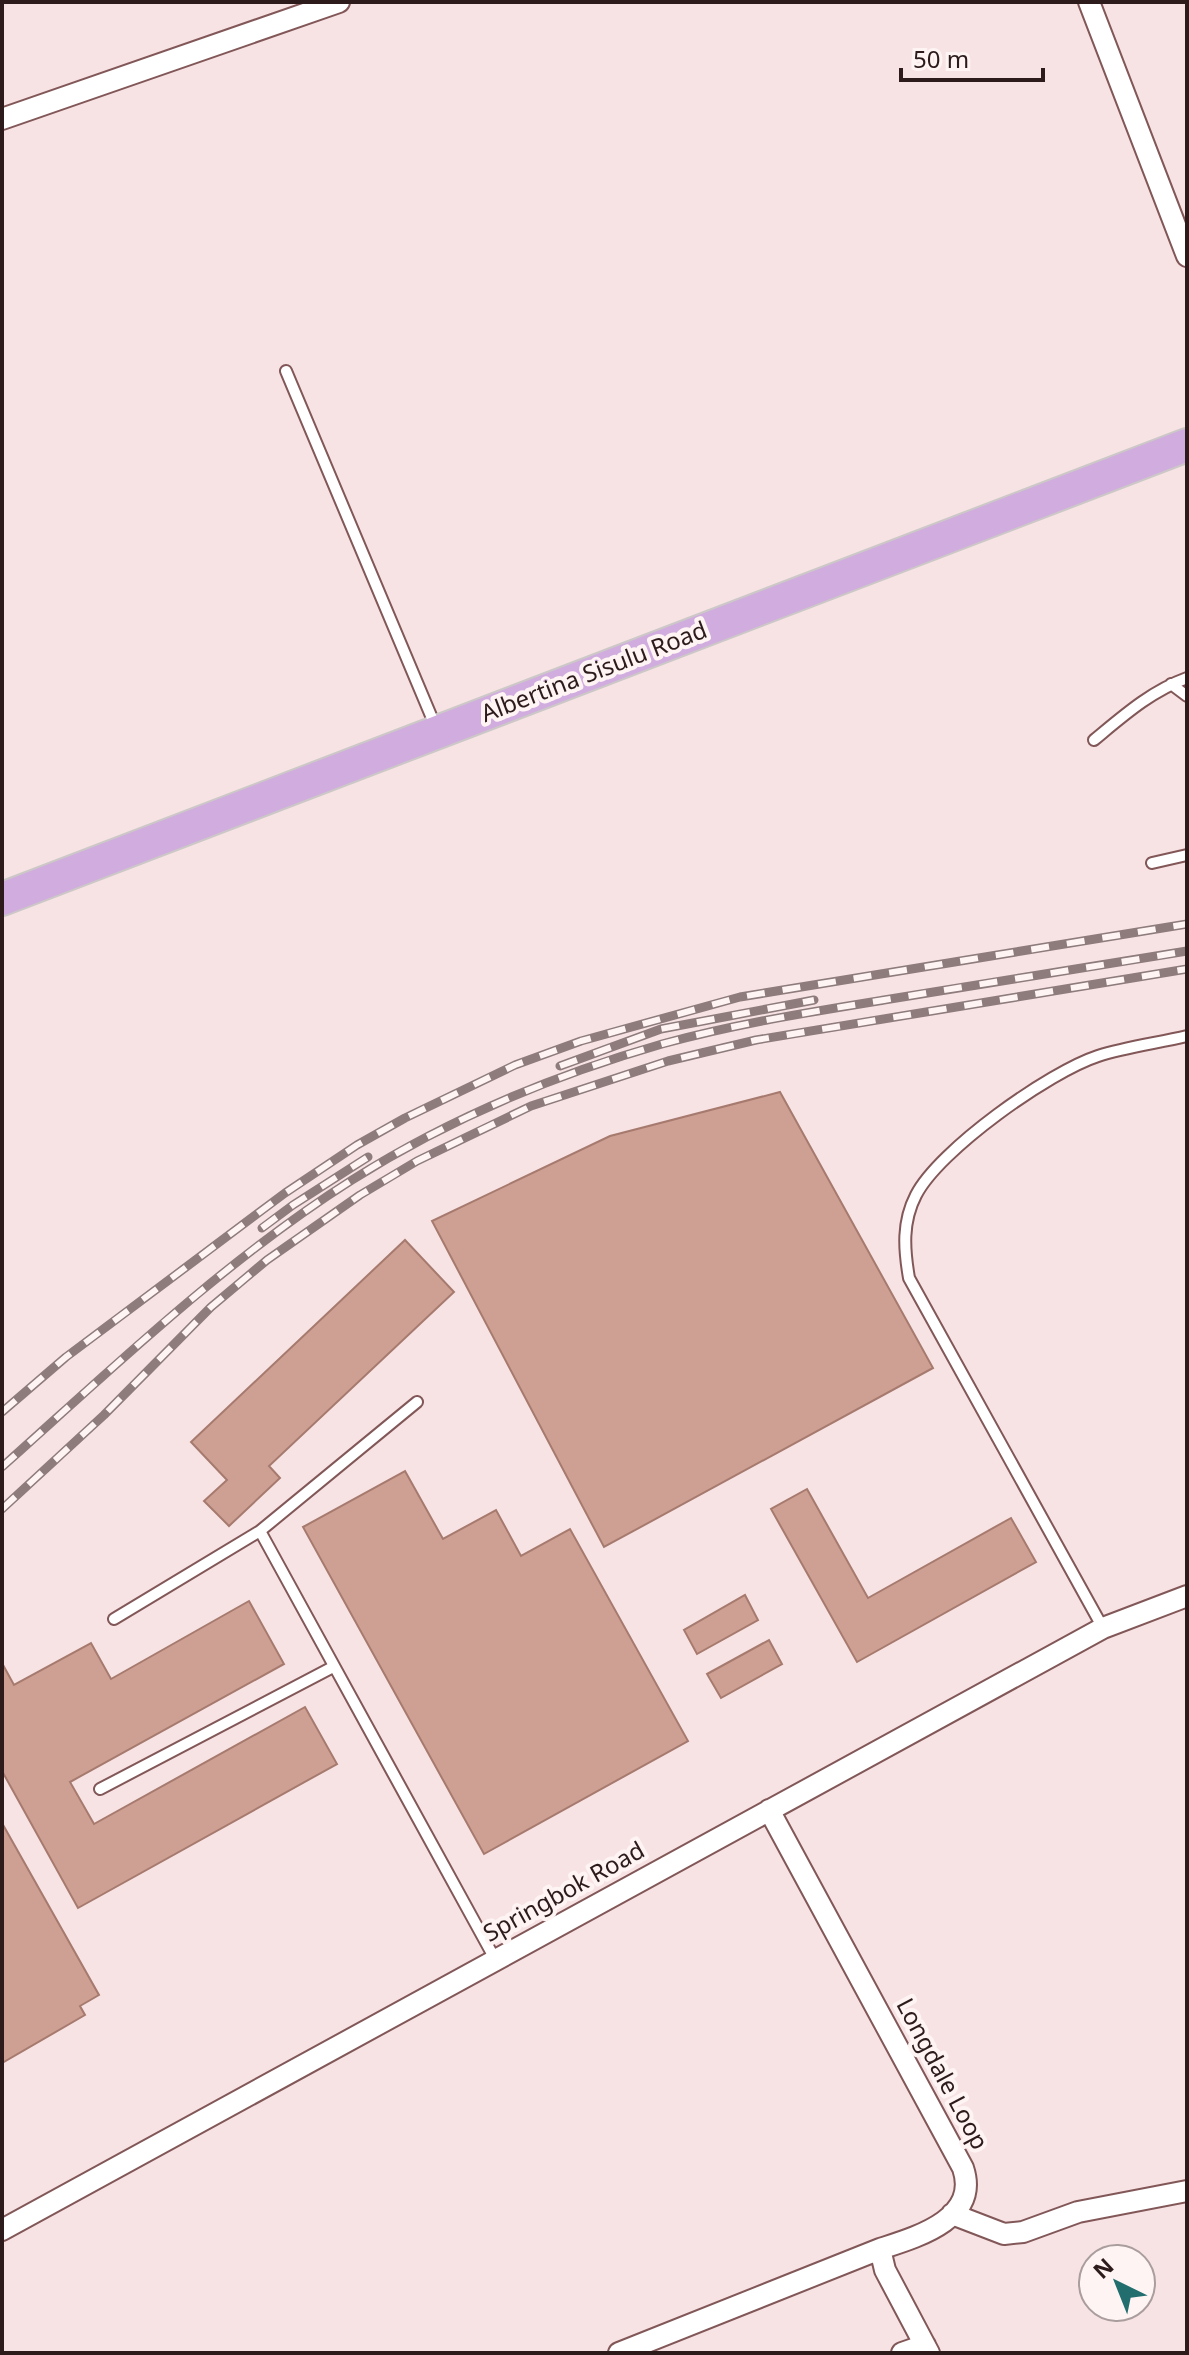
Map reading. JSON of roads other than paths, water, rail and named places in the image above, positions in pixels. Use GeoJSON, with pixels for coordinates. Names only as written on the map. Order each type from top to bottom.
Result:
{"type":"FeatureCollection","features":[{"type":"Feature","properties":{"kind":"main road","name":"Albertina Sisulu Road"},"geometry":{"type":"LineString","coordinates":[[2,899],[1187,445]]}},
{"type":"Feature","properties":{"kind":"street"},"geometry":{"type":"LineString","coordinates":[[2,119],[339,2]]}},
{"type":"Feature","properties":{"kind":"street"},"geometry":{"type":"LineString","coordinates":[[1089,2],[1187,256]]}},
{"type":"Feature","properties":{"kind":"street","name":"Springbok Road"},"geometry":{"type":"LineString","coordinates":[[2,2230],[1103,1628],[1187,1596]]}},
{"type":"Feature","properties":{"kind":"street","name":"Springbok Road"},"geometry":{"type":"LineString","coordinates":[[1154,1609],[1187,1611]]}},
{"type":"Feature","properties":{"kind":"street","name":"Longdale Loop"},"geometry":{"type":"LineString","coordinates":[[769,1810],[963,2168],[967,2180],[966,2193],[952,2214]]}},
{"type":"Feature","properties":{"kind":"street"},"geometry":{"type":"LineString","coordinates":[[619,2353],[921,2235],[952,2214],[1004,2234],[1023,2232],[1091,2209],[1187,2191]]}},
{"type":"Feature","properties":{"kind":"street"},"geometry":{"type":"LineString","coordinates":[[880,2249],[885,2270],[927,2349],[902,2353]]}},
{"type":"Feature","properties":{"kind":"lane"},"geometry":{"type":"LineString","coordinates":[[286,371],[438,731]]}},
{"type":"Feature","properties":{"kind":"lane"},"geometry":{"type":"LineString","coordinates":[[1094,740],[1133,708],[1171,684],[1187,678]]}},
{"type":"Feature","properties":{"kind":"lane"},"geometry":{"type":"LineString","coordinates":[[1171,684],[1187,696]]}},
{"type":"Feature","properties":{"kind":"lane"},"geometry":{"type":"LineString","coordinates":[[1152,863],[1187,855]]}},
{"type":"Feature","properties":{"kind":"lane"},"geometry":{"type":"LineString","coordinates":[[1103,1628],[909,1278],[904,1250],[906,1223],[915,1196],[930,1174],[993,1119],[1049,1079],[1099,1055],[1187,1036]]}},
{"type":"Feature","properties":{"kind":"lane"},"geometry":{"type":"LineString","coordinates":[[114,1619],[260,1531],[417,1402]]}},
{"type":"Feature","properties":{"kind":"lane"},"geometry":{"type":"LineString","coordinates":[[260,1531],[495,1959]]}},
{"type":"Feature","properties":{"kind":"lane"},"geometry":{"type":"LineString","coordinates":[[100,1789],[333,1667]]}},
{"type":"Feature","properties":{"kind":"railway"},"geometry":{"type":"LineString","coordinates":[[2,1412],[66,1357],[285,1193],[357,1145],[405,1118],[515,1065],[581,1041],[740,997],[1187,924]]}},
{"type":"Feature","properties":{"kind":"railway"},"geometry":{"type":"LineString","coordinates":[[2,1467],[171,1316],[305,1211],[388,1158],[502,1101],[622,1056],[717,1030],[1187,951]]}},
{"type":"Feature","properties":{"kind":"railway"},"geometry":{"type":"LineString","coordinates":[[2,1509],[104,1415],[211,1307],[267,1260],[360,1195],[417,1161],[531,1106],[668,1061],[756,1040],[1187,969]]}},
{"type":"Feature","properties":{"kind":"railway"},"geometry":{"type":"LineString","coordinates":[[560,1066],[661,1029],[814,1000]]}},
{"type":"Feature","properties":{"kind":"railway"},"geometry":{"type":"LineString","coordinates":[[262,1228],[368,1157]]}}]}
